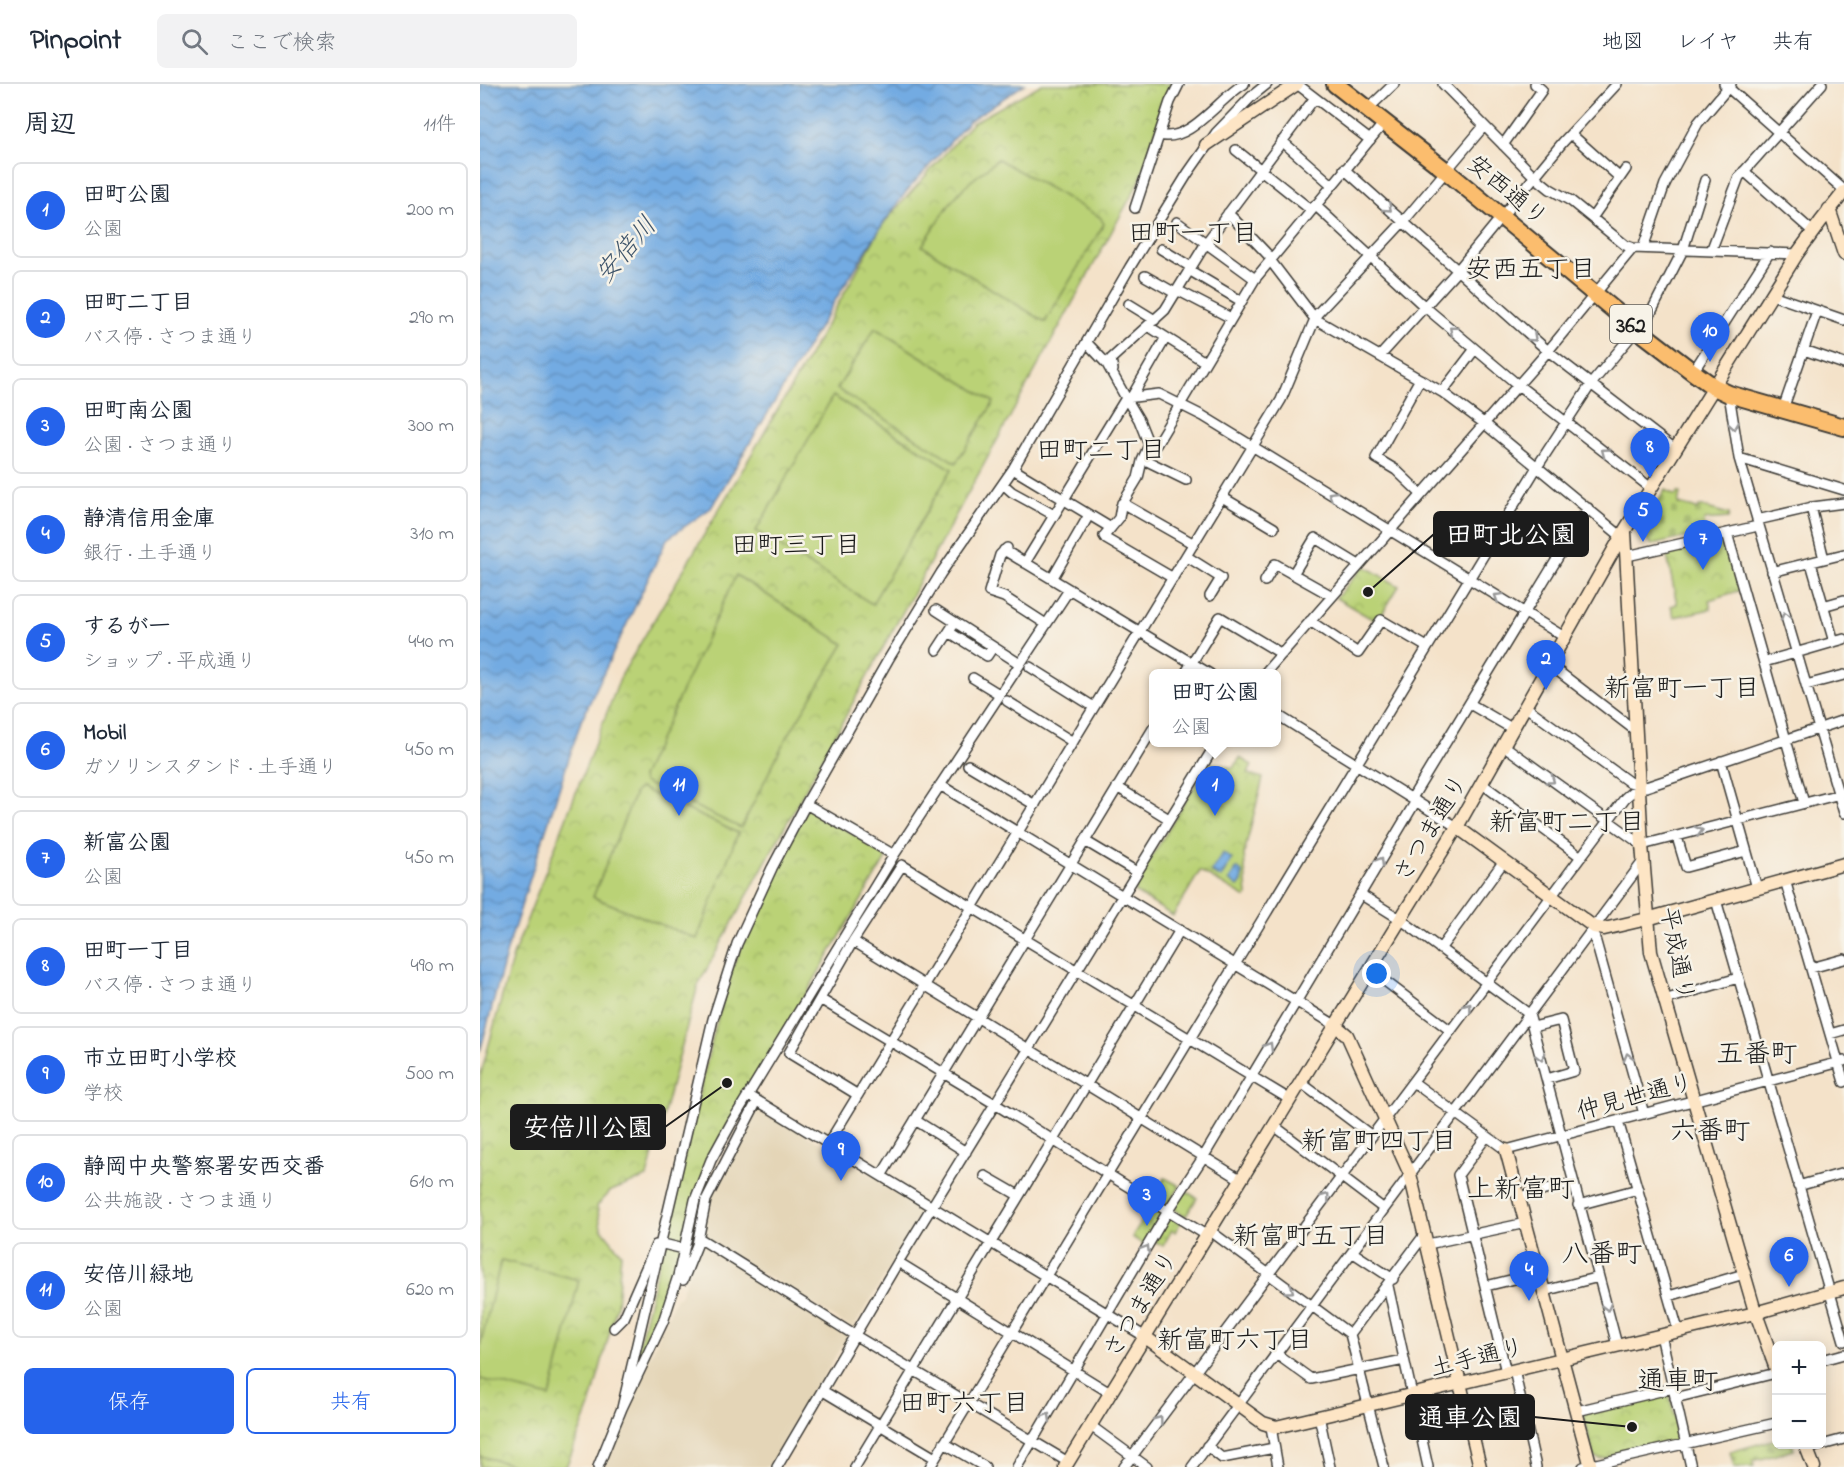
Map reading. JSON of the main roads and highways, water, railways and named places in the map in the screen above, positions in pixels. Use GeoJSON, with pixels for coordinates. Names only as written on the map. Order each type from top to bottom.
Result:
{"type":"FeatureCollection","features":[{"type":"Feature","properties":{"kind":"highway","name":"安西通り"},"geometry":{"type":"LineString","coordinates":[[1335,84],[1502,216],[1639,330],[1714,387]]}},
{"type":"Feature","properties":{"kind":"highway","name":"安西通り"},"geometry":{"type":"LineString","coordinates":[[1352,84],[1445,170]]}},
{"type":"Feature","properties":{"kind":"water","name":"安倍川"},"geometry":{"type":"Polygon","coordinates":[[[480,84],[1025,84],[969,121],[906,192],[839,294],[711,508],[667,539],[581,721],[508,947],[480,1052],[480,84]]]}},
{"type":"Feature","properties":{"kind":"water"},"geometry":{"type":"Polygon","coordinates":[[[1223,853],[1232,859],[1221,878],[1211,872],[1223,853]]]}},
{"type":"Feature","properties":{"kind":"water"},"geometry":{"type":"Polygon","coordinates":[[[1237,868],[1242,872],[1242,882],[1238,887],[1229,880],[1237,868]]]}},
{"type":"Feature","properties":{"kind":"place","name":"静岡中央警察署安西交番"},"geometry":{"type":"Point","coordinates":[1710,362]}},
{"type":"Feature","properties":{"kind":"place","name":"田町一丁目"},"geometry":{"type":"Point","coordinates":[1650,478]}},
{"type":"Feature","properties":{"kind":"place","name":"するが一"},"geometry":{"type":"Point","coordinates":[1643,542]}},
{"type":"Feature","properties":{"kind":"place","name":"新富公園"},"geometry":{"type":"Point","coordinates":[1703,570]}},
{"type":"Feature","properties":{"kind":"place","name":"田町北公園"},"geometry":{"type":"Point","coordinates":[1368,592]}},
{"type":"Feature","properties":{"kind":"place","name":"田町二丁目"},"geometry":{"type":"Point","coordinates":[1546,690]}},
{"type":"Feature","properties":{"kind":"place","name":"安倍川緑地"},"geometry":{"type":"Point","coordinates":[679,816]}},
{"type":"Feature","properties":{"kind":"place","name":"田町公園"},"geometry":{"type":"Point","coordinates":[1215,816]}},
{"type":"Feature","properties":{"kind":"place","name":"安倍川公園"},"geometry":{"type":"Point","coordinates":[727,1083]}},
{"type":"Feature","properties":{"kind":"place","name":"市立田町小学校"},"geometry":{"type":"Point","coordinates":[841,1181]}},
{"type":"Feature","properties":{"kind":"place","name":"田町南公園"},"geometry":{"type":"Point","coordinates":[1147,1226]}},
{"type":"Feature","properties":{"kind":"place","name":"Mobil"},"geometry":{"type":"Point","coordinates":[1789,1287]}},
{"type":"Feature","properties":{"kind":"place","name":"静清信用金庫"},"geometry":{"type":"Point","coordinates":[1529,1301]}},
{"type":"Feature","properties":{"kind":"place","name":"通車公園"},"geometry":{"type":"Point","coordinates":[1632,1427]}},
{"type":"Feature","properties":{"kind":"district","name":"田町一丁目"},"geometry":{"type":"Point","coordinates":[1193,232]}},
{"type":"Feature","properties":{"kind":"district","name":"安西五丁目"},"geometry":{"type":"Point","coordinates":[1531,268]}},
{"type":"Feature","properties":{"kind":"district","name":"田町二丁目"},"geometry":{"type":"Point","coordinates":[1101,449]}},
{"type":"Feature","properties":{"kind":"district","name":"田町三丁目"},"geometry":{"type":"Point","coordinates":[796,544]}},
{"type":"Feature","properties":{"kind":"district","name":"新富町一丁目"},"geometry":{"type":"Point","coordinates":[1682,687]}},
{"type":"Feature","properties":{"kind":"district","name":"新富町二丁目"},"geometry":{"type":"Point","coordinates":[1567,821]}},
{"type":"Feature","properties":{"kind":"district","name":"五番町"},"geometry":{"type":"Point","coordinates":[1757,1053]}},
{"type":"Feature","properties":{"kind":"district","name":"六番町"},"geometry":{"type":"Point","coordinates":[1710,1130]}},
{"type":"Feature","properties":{"kind":"district","name":"新富町四丁目"},"geometry":{"type":"Point","coordinates":[1379,1140]}},
{"type":"Feature","properties":{"kind":"district","name":"上新富町"},"geometry":{"type":"Point","coordinates":[1521,1188]}},
{"type":"Feature","properties":{"kind":"district","name":"新富町五丁目"},"geometry":{"type":"Point","coordinates":[1311,1235]}},
{"type":"Feature","properties":{"kind":"district","name":"八番町"},"geometry":{"type":"Point","coordinates":[1602,1253]}},
{"type":"Feature","properties":{"kind":"district","name":"新富町六丁目"},"geometry":{"type":"Point","coordinates":[1235,1339]}},
{"type":"Feature","properties":{"kind":"district","name":"通車町"},"geometry":{"type":"Point","coordinates":[1678,1380]}},
{"type":"Feature","properties":{"kind":"district","name":"田町六丁目"},"geometry":{"type":"Point","coordinates":[964,1402]}}]}
